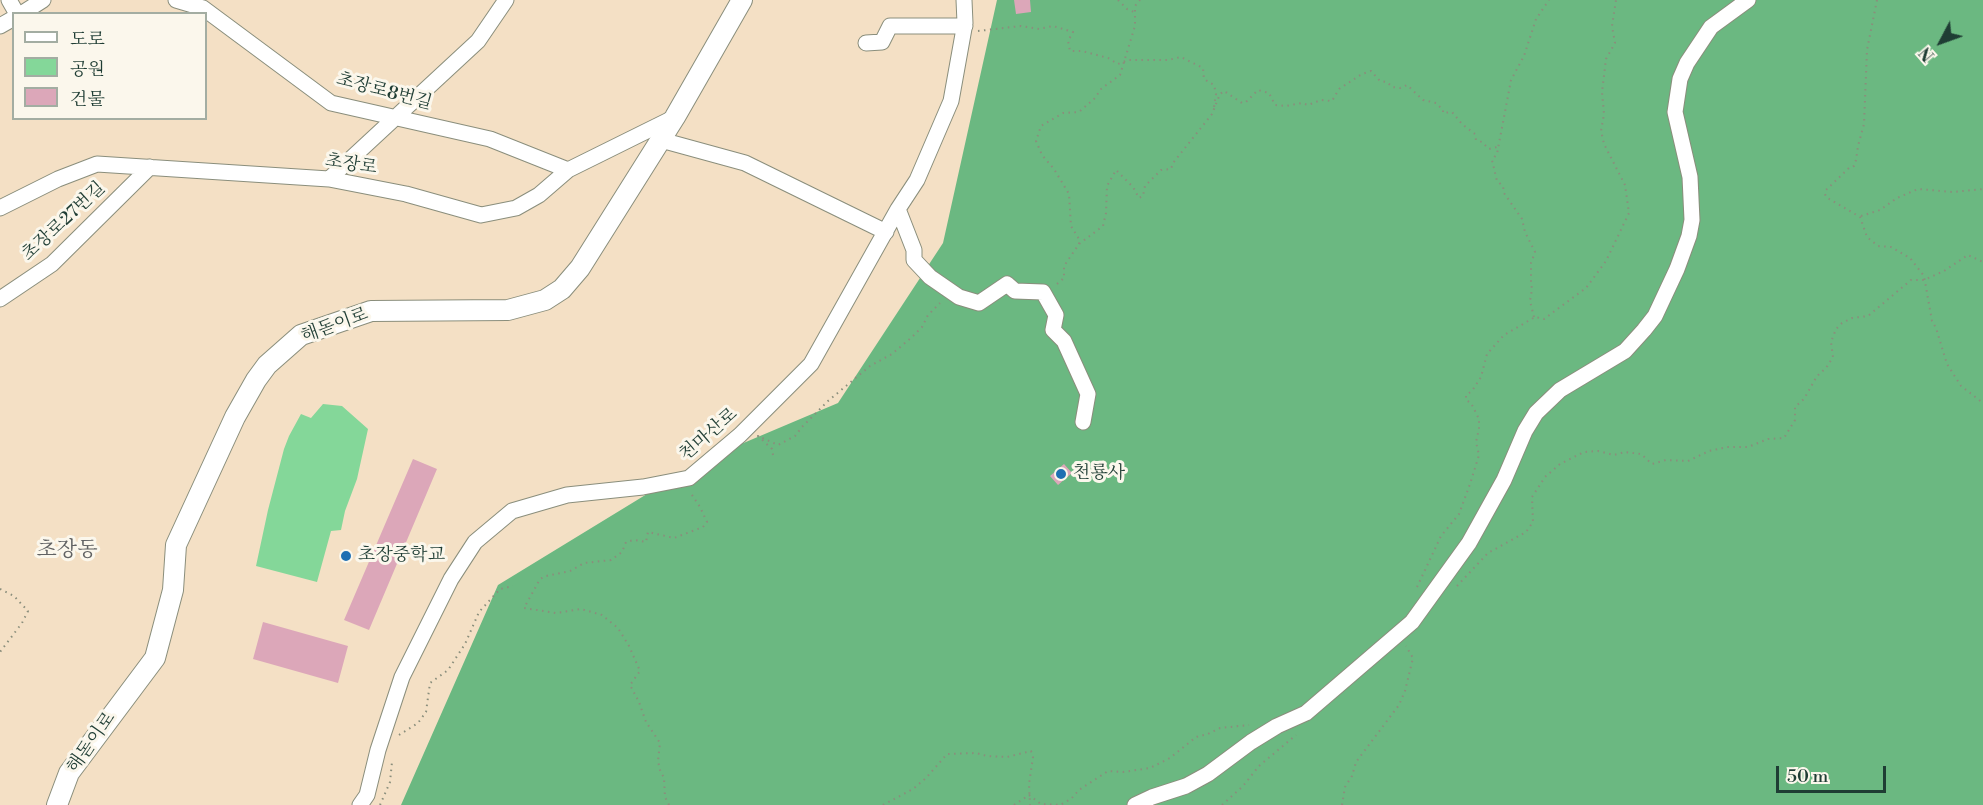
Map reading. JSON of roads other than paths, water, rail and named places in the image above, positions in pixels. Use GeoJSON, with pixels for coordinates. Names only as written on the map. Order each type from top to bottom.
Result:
{"type":"FeatureCollection","features":[{"type":"Feature","properties":{"kind":"main road","name":"해돋이로"},"geometry":{"type":"LineString","coordinates":[[57,805],[69,773],[155,658],[165,628],[173,590],[176,545],[235,417],[267,365],[301,335],[372,311],[508,310],[545,300],[561,289],[580,268],[661,140],[742,0]]}},
{"type":"Feature","properties":{"kind":"street"},"geometry":{"type":"LineString","coordinates":[[22,12],[43,0]]}},
{"type":"Feature","properties":{"kind":"street","name":"초장로8번길"},"geometry":{"type":"LineString","coordinates":[[176,0],[203,8],[332,103],[490,140],[568,170]]}},
{"type":"Feature","properties":{"kind":"street"},"geometry":{"type":"LineString","coordinates":[[329,179],[398,118],[478,41],[506,0]]}},
{"type":"Feature","properties":{"kind":"street","name":"천마산로"},"geometry":{"type":"LineString","coordinates":[[360,805],[367,795],[378,750],[402,677],[451,579],[475,542],[512,511],[567,495],[643,487],[689,478],[740,435],[811,364],[898,209],[917,180],[951,101],[964,30],[964,0]]}},
{"type":"Feature","properties":{"kind":"street"},"geometry":{"type":"LineString","coordinates":[[1135,805],[1186,786],[1208,774],[1277,726],[1306,713],[1412,622],[1423,594],[1469,543],[1504,480],[1525,431],[1536,413],[1560,390],[1625,351],[1655,316],[1677,269],[1689,236],[1692,220],[1690,177],[1675,112],[1680,79],[1687,63],[1711,27],[1748,0]]}},
{"type":"Feature","properties":{"kind":"street"},"geometry":{"type":"LineString","coordinates":[[866,43],[882,42],[890,26],[964,30]]}},
{"type":"Feature","properties":{"kind":"street","name":"초장로"},"geometry":{"type":"LineString","coordinates":[[0,208],[58,179],[97,165],[329,179],[406,194],[481,215],[516,208],[539,195],[568,170],[675,117]]}},
{"type":"Feature","properties":{"kind":"street"},"geometry":{"type":"LineString","coordinates":[[661,140],[745,163],[886,232]]}},
{"type":"Feature","properties":{"kind":"street","name":"초장로27번길"},"geometry":{"type":"LineString","coordinates":[[0,299],[52,264],[150,167]]}},
{"type":"Feature","properties":{"kind":"street"},"geometry":{"type":"LineString","coordinates":[[898,209],[914,250],[914,260],[930,277],[959,297],[979,303],[1007,284],[1016,291],[1043,292],[1056,315],[1053,330],[1064,341],[1088,394],[1083,422]]}},
{"type":"Feature","properties":{"kind":"place","name":"천룡사"},"geometry":{"type":"Point","coordinates":[1061,474]}},
{"type":"Feature","properties":{"kind":"place","name":"초장중학교"},"geometry":{"type":"Point","coordinates":[346,556]}},
{"type":"Feature","properties":{"kind":"district","name":"초장동"},"geometry":{"type":"Point","coordinates":[67,551]}}]}
